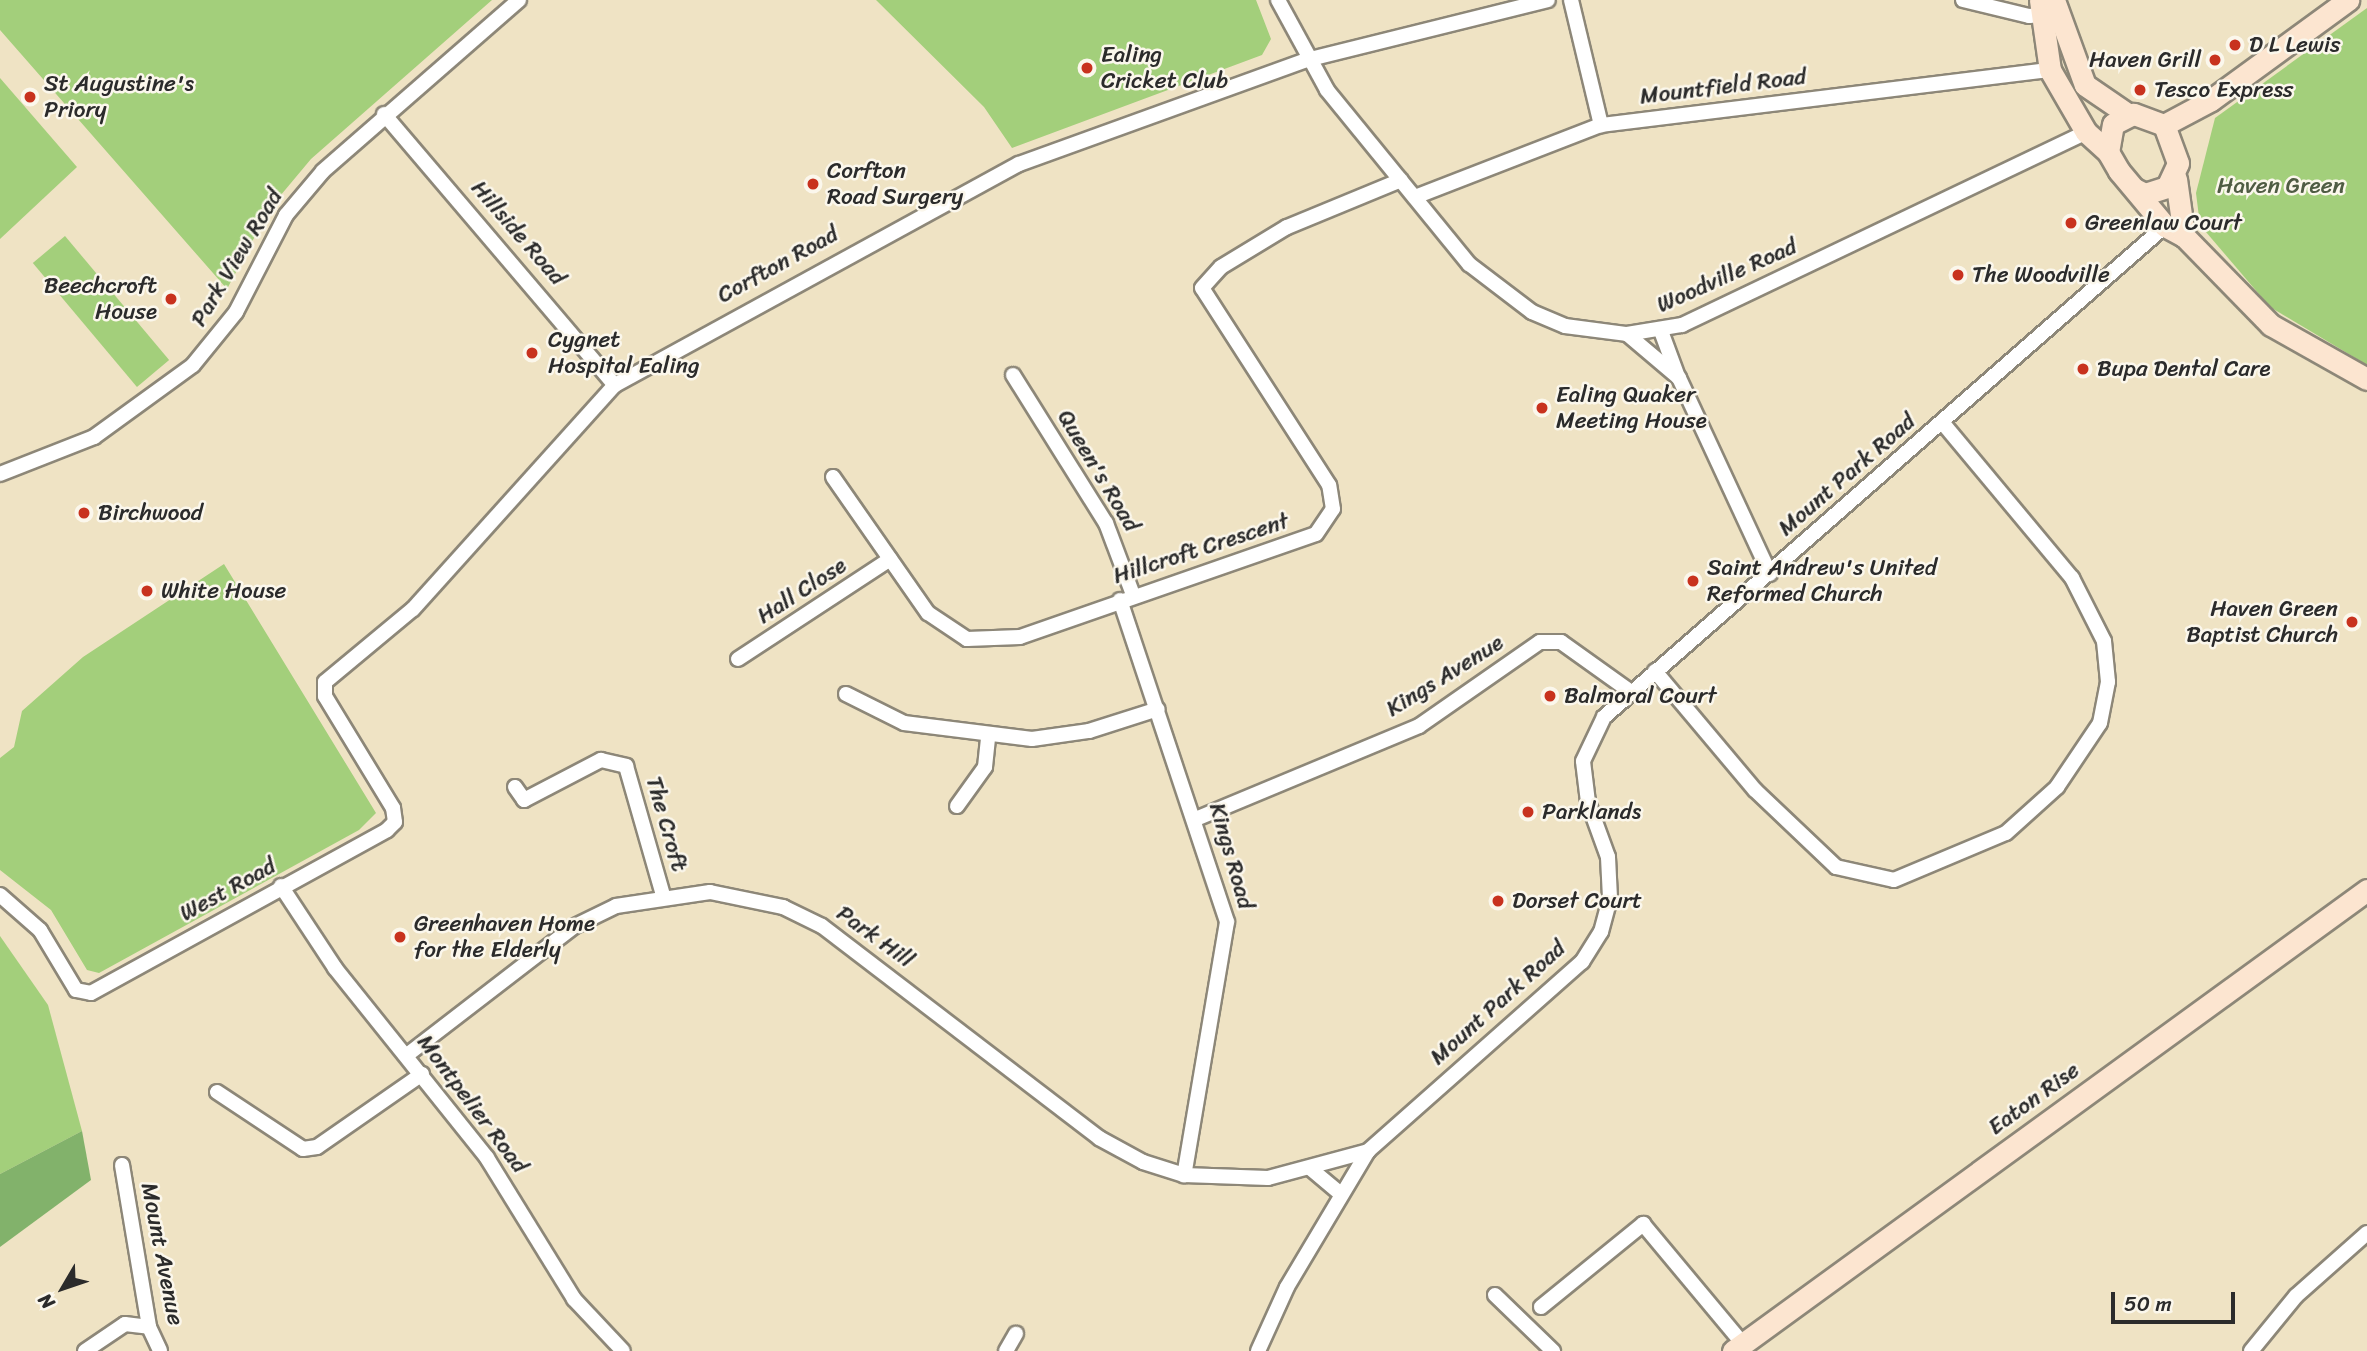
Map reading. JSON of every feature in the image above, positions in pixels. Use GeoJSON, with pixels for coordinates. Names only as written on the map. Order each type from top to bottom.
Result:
{"type":"FeatureCollection","features":[{"type":"Feature","properties":{"kind":"street","name":"Park View Road"},"geometry":{"type":"LineString","coordinates":[[0,474],[94,438],[193,365],[236,312],[286,215],[384,114],[519,0]]}},
{"type":"Feature","properties":{"kind":"street","name":"Woodville Road"},"geometry":{"type":"LineString","coordinates":[[1278,0],[1306,60],[1469,264],[1532,312],[1565,326],[1627,334],[1661,331],[2086,132]]}},
{"type":"Feature","properties":{"kind":"street","name":"Corfton Road"},"geometry":{"type":"LineString","coordinates":[[395,822],[393,808],[325,696],[325,682],[450,571],[615,385],[1019,164],[1306,60],[1548,0]]}},
{"type":"Feature","properties":{"kind":"street"},"geometry":{"type":"LineString","coordinates":[[1571,0],[1601,125]]}},
{"type":"Feature","properties":{"kind":"street"},"geometry":{"type":"LineString","coordinates":[[1963,0],[2049,7]]}},
{"type":"Feature","properties":{"kind":"street"},"geometry":{"type":"LineString","coordinates":[[2049,7],[2089,91],[2129,115],[2165,125],[2210,100],[2348,0]]}},
{"type":"Feature","properties":{"kind":"street"},"geometry":{"type":"LineString","coordinates":[[2049,7],[2050,70],[2086,132],[2108,152],[2135,189],[2174,231],[2271,325],[2367,379]]}},
{"type":"Feature","properties":{"kind":"street","name":"Mountfield Road"},"geometry":{"type":"LineString","coordinates":[[1415,197],[1601,125],[2050,70]]}},
{"type":"Feature","properties":{"kind":"street","name":"Hillside Road"},"geometry":{"type":"LineString","coordinates":[[384,114],[615,385]]}},
{"type":"Feature","properties":{"kind":"street"},"geometry":{"type":"LineString","coordinates":[[2108,152],[2113,124],[2129,115]]}},
{"type":"Feature","properties":{"kind":"street"},"geometry":{"type":"LineString","coordinates":[[2165,125],[2177,153],[2174,231]]}},
{"type":"Feature","properties":{"kind":"street"},"geometry":{"type":"LineString","coordinates":[[2135,189],[2152,193],[2176,179]]}},
{"type":"Feature","properties":{"kind":"street","name":"Hillcroft Crescent"},"geometry":{"type":"LineString","coordinates":[[833,477],[928,613],[967,639],[1020,637],[1126,597],[1304,538],[1325,524],[1333,509],[1329,485],[1202,288],[1221,267],[1287,227],[1401,180]]}},
{"type":"Feature","properties":{"kind":"street","name":"Mount Park Road"},"geometry":{"type":"LineString","coordinates":[[1258,1351],[1340,1193],[1368,1151],[1582,962],[1601,932],[1610,898],[1608,857],[1588,802],[1583,761],[1604,717],[1942,422],[2174,231]]}},
{"type":"Feature","properties":{"kind":"street"},"geometry":{"type":"LineString","coordinates":[[1661,331],[1679,378],[1770,574]]}},
{"type":"Feature","properties":{"kind":"street"},"geometry":{"type":"LineString","coordinates":[[1627,334],[1679,378]]}},
{"type":"Feature","properties":{"kind":"street","name":"Queen's Road"},"geometry":{"type":"LineString","coordinates":[[1013,375],[1106,523],[1126,597]]}},
{"type":"Feature","properties":{"kind":"street"},"geometry":{"type":"LineString","coordinates":[[1656,671],[1755,790],[1836,867],[1894,880],[2006,833],[2057,787],[2100,723],[2108,682],[2104,641],[2072,578],[1942,422]]}},
{"type":"Feature","properties":{"kind":"street","name":"Hall Close"},"geometry":{"type":"LineString","coordinates":[[738,659],[890,559]]}},
{"type":"Feature","properties":{"kind":"street","name":"Kings Road"},"geometry":{"type":"LineString","coordinates":[[1126,597],[1158,709],[1198,818],[1227,922],[1227,946],[1184,1175]]}},
{"type":"Feature","properties":{"kind":"street","name":"Kings Avenue"},"geometry":{"type":"LineString","coordinates":[[1198,818],[1419,726],[1540,642],[1560,642],[1631,692]]}},
{"type":"Feature","properties":{"kind":"street"},"geometry":{"type":"LineString","coordinates":[[846,694],[904,723],[988,736],[1057,739],[1158,709]]}},
{"type":"Feature","properties":{"kind":"street"},"geometry":{"type":"LineString","coordinates":[[957,806],[985,767],[988,736]]}},
{"type":"Feature","properties":{"kind":"street","name":"The Croft"},"geometry":{"type":"LineString","coordinates":[[515,787],[524,800],[601,760],[626,766],[663,895]]}},
{"type":"Feature","properties":{"kind":"street","name":"West Road"},"geometry":{"type":"LineString","coordinates":[[0,895],[40,930],[82,995],[395,822]]}},
{"type":"Feature","properties":{"kind":"street","name":"Montpelier Road"},"geometry":{"type":"LineString","coordinates":[[281,886],[510,1190],[574,1299],[622,1351]]}},
{"type":"Feature","properties":{"kind":"street","name":"Eaton Rise"},"geometry":{"type":"LineString","coordinates":[[1737,1347],[2367,890]]}},
{"type":"Feature","properties":{"kind":"street","name":"Park Hill"},"geometry":{"type":"LineString","coordinates":[[407,1055],[573,927],[616,906],[663,895],[748,897],[822,926],[1099,1138],[1184,1175],[1268,1178],[1311,1169],[1368,1151]]}},
{"type":"Feature","properties":{"kind":"street"},"geometry":{"type":"LineString","coordinates":[[217,1092],[303,1149],[317,1147],[422,1074]]}},
{"type":"Feature","properties":{"kind":"street","name":"Mount Avenue"},"geometry":{"type":"LineString","coordinates":[[122,1165],[149,1327],[160,1351]]}},
{"type":"Feature","properties":{"kind":"street"},"geometry":{"type":"LineString","coordinates":[[1311,1169],[1340,1193]]}},
{"type":"Feature","properties":{"kind":"street"},"geometry":{"type":"LineString","coordinates":[[1541,1307],[1643,1224],[1737,1347]]}},
{"type":"Feature","properties":{"kind":"street"},"geometry":{"type":"LineString","coordinates":[[2250,1351],[2295,1296],[2367,1233]]}},
{"type":"Feature","properties":{"kind":"street"},"geometry":{"type":"LineString","coordinates":[[1495,1295],[1553,1351]]}},
{"type":"Feature","properties":{"kind":"street"},"geometry":{"type":"LineString","coordinates":[[85,1351],[125,1325],[149,1327]]}},
{"type":"Feature","properties":{"kind":"street"},"geometry":{"type":"LineString","coordinates":[[1006,1351],[1016,1334]]}},
{"type":"Feature","properties":{"kind":"green space"},"geometry":{"type":"Polygon","coordinates":[[[0,0],[492,0],[311,159],[270,208],[227,289],[0,30],[0,0]]]}},
{"type":"Feature","properties":{"kind":"green space","name":"Ealing Cricket Club"},"geometry":{"type":"Polygon","coordinates":[[[876,0],[1256,0],[1271,39],[1262,55],[1012,148],[984,107],[876,0]]]}},
{"type":"Feature","properties":{"kind":"green space","name":"Haven Green"},"geometry":{"type":"Polygon","coordinates":[[[2367,8],[2367,365],[2270,307],[2200,225],[2196,193],[2215,118],[2367,8]]]}},
{"type":"Feature","properties":{"kind":"green space"},"geometry":{"type":"Polygon","coordinates":[[[0,78],[77,167],[0,239],[0,78]]]}},
{"type":"Feature","properties":{"kind":"green space"},"geometry":{"type":"Polygon","coordinates":[[[65,236],[169,360],[137,387],[33,263],[65,236]]]}},
{"type":"Feature","properties":{"kind":"green space"},"geometry":{"type":"Polygon","coordinates":[[[224,564],[376,813],[359,830],[99,973],[87,970],[51,910],[0,870],[0,758],[14,747],[22,711],[83,657],[224,564]]]}},
{"type":"Feature","properties":{"kind":"green space"},"geometry":{"type":"Polygon","coordinates":[[[0,936],[48,1005],[82,1131],[0,1174],[0,936]]]}},
{"type":"Feature","properties":{"kind":"green space"},"geometry":{"type":"Polygon","coordinates":[[[82,1131],[91,1180],[0,1247],[0,1174],[82,1131]]]}},
{"type":"Feature","properties":{"kind":"place","name":"D L Lewis"},"geometry":{"type":"Point","coordinates":[2235,45]}},
{"type":"Feature","properties":{"kind":"place","name":"Haven Grill"},"geometry":{"type":"Point","coordinates":[2215,60]}},
{"type":"Feature","properties":{"kind":"place","name":"Ealing Cricket Club"},"geometry":{"type":"Point","coordinates":[1087,68]}},
{"type":"Feature","properties":{"kind":"place","name":"Tesco Express"},"geometry":{"type":"Point","coordinates":[2140,90]}},
{"type":"Feature","properties":{"kind":"place","name":"St Augustine's Priory"},"geometry":{"type":"Point","coordinates":[30,97]}},
{"type":"Feature","properties":{"kind":"place","name":"Corfton Road Surgery"},"geometry":{"type":"Point","coordinates":[813,184]}},
{"type":"Feature","properties":{"kind":"place","name":"Greenlaw Court"},"geometry":{"type":"Point","coordinates":[2071,223]}},
{"type":"Feature","properties":{"kind":"place","name":"The Woodville"},"geometry":{"type":"Point","coordinates":[1958,275]}},
{"type":"Feature","properties":{"kind":"place","name":"Beechcroft House"},"geometry":{"type":"Point","coordinates":[171,299]}},
{"type":"Feature","properties":{"kind":"place","name":"Cygnet Hospital Ealing"},"geometry":{"type":"Point","coordinates":[532,353]}},
{"type":"Feature","properties":{"kind":"place","name":"Bupa Dental Care"},"geometry":{"type":"Point","coordinates":[2083,369]}},
{"type":"Feature","properties":{"kind":"place","name":"Ealing Quaker Meeting House"},"geometry":{"type":"Point","coordinates":[1542,408]}},
{"type":"Feature","properties":{"kind":"place","name":"Birchwood"},"geometry":{"type":"Point","coordinates":[84,513]}},
{"type":"Feature","properties":{"kind":"place","name":"Saint Andrew's United Reformed Church"},"geometry":{"type":"Point","coordinates":[1693,581]}},
{"type":"Feature","properties":{"kind":"place","name":"White House"},"geometry":{"type":"Point","coordinates":[147,591]}},
{"type":"Feature","properties":{"kind":"place","name":"Haven Green Baptist Church"},"geometry":{"type":"Point","coordinates":[2352,622]}},
{"type":"Feature","properties":{"kind":"place","name":"Balmoral Court"},"geometry":{"type":"Point","coordinates":[1550,696]}},
{"type":"Feature","properties":{"kind":"place","name":"Parklands"},"geometry":{"type":"Point","coordinates":[1528,812]}},
{"type":"Feature","properties":{"kind":"place","name":"Dorset Court"},"geometry":{"type":"Point","coordinates":[1498,901]}},
{"type":"Feature","properties":{"kind":"place","name":"Greenhaven Home for the Elderly"},"geometry":{"type":"Point","coordinates":[400,937]}}]}
